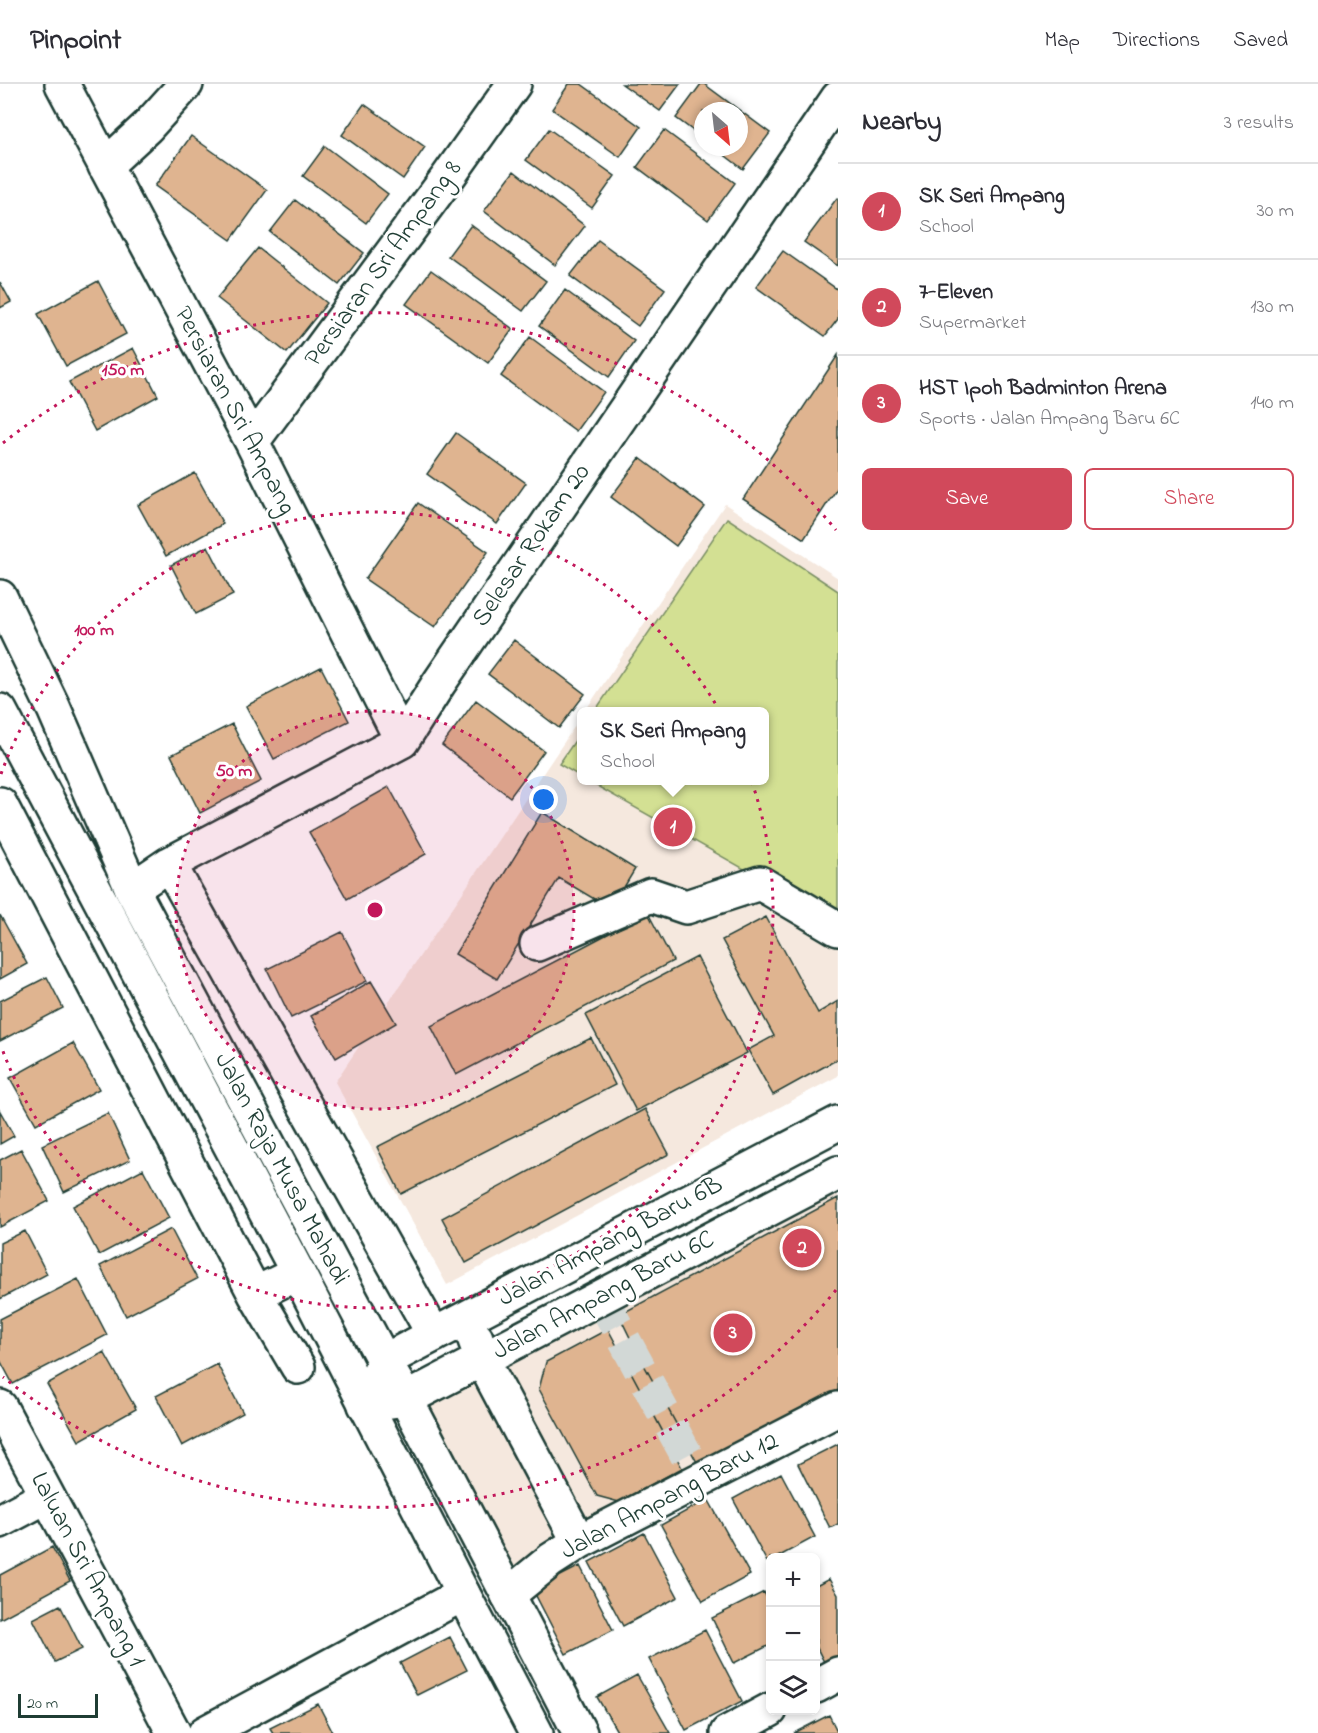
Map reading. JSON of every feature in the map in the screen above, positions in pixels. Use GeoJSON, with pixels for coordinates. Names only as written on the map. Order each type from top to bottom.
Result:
{"type":"FeatureCollection","features":[{"type":"Feature","properties":{"kind":"street","name":"Persiaran Sri Ampang"},"geometry":{"type":"LineString","coordinates":[[62,84],[252,442],[402,741]]}},
{"type":"Feature","properties":{"kind":"street"},"geometry":{"type":"LineString","coordinates":[[105,166],[147,127],[186,84]]}},
{"type":"Feature","properties":{"kind":"street","name":"Persiaran Sri Ampang 8"},"geometry":{"type":"LineString","coordinates":[[252,442],[514,84]]}},
{"type":"Feature","properties":{"kind":"street","name":"Selesar Rokam 20"},"geometry":{"type":"LineString","coordinates":[[132,889],[169,864],[402,741],[445,674],[838,98]]}},
{"type":"Feature","properties":{"kind":"street","name":"Jalan Raja Musa Mahadi"},"geometry":{"type":"LineString","coordinates":[[0,597],[54,709],[132,889],[406,1399],[580,1733]]}},
{"type":"Feature","properties":{"kind":"street"},"geometry":{"type":"LineString","coordinates":[[0,641],[132,889]]}},
{"type":"Feature","properties":{"kind":"street","name":"Jalan Raja Musa Mahadi"},"geometry":{"type":"LineString","coordinates":[[0,711],[298,1273],[536,1733]]}},
{"type":"Feature","properties":{"kind":"street"},"geometry":{"type":"LineString","coordinates":[[0,804],[255,1294],[298,1367]]}},
{"type":"Feature","properties":{"kind":"street"},"geometry":{"type":"LineString","coordinates":[[169,864],[434,1335]]}},
{"type":"Feature","properties":{"kind":"street"},"geometry":{"type":"LineString","coordinates":[[537,944],[651,895],[686,908],[760,883],[838,929]]}},
{"type":"Feature","properties":{"kind":"street","name":"Jalan Ampang Baru 6B"},"geometry":{"type":"LineString","coordinates":[[384,1361],[838,1123]]}},
{"type":"Feature","properties":{"kind":"street","name":"Jalan Ampang Baru 6C"},"geometry":{"type":"LineString","coordinates":[[365,1405],[406,1399],[838,1173]]}},
{"type":"Feature","properties":{"kind":"street"},"geometry":{"type":"LineString","coordinates":[[554,1272],[485,1320],[475,1340],[482,1359],[579,1542]]}},
{"type":"Feature","properties":{"kind":"street"},"geometry":{"type":"LineString","coordinates":[[255,1294],[298,1273]]}},
{"type":"Feature","properties":{"kind":"street"},"geometry":{"type":"LineString","coordinates":[[365,1405],[384,1361]]}},
{"type":"Feature","properties":{"kind":"street","name":"Laluan Sri Ampang 1"},"geometry":{"type":"LineString","coordinates":[[0,1407],[174,1733]]}},
{"type":"Feature","properties":{"kind":"street","name":"Jalan Ampang Baru 12"},"geometry":{"type":"LineString","coordinates":[[508,1594],[579,1542],[838,1409]]}},
{"type":"Feature","properties":{"kind":"street"},"geometry":{"type":"LineString","coordinates":[[0,1521],[47,1496]]}},
{"type":"Feature","properties":{"kind":"street"},"geometry":{"type":"LineString","coordinates":[[205,1733],[463,1594]]}},
{"type":"Feature","properties":{"kind":"street"},"geometry":{"type":"LineString","coordinates":[[820,1684],[838,1674]]}},
{"type":"Feature","properties":{"kind":"street"},"geometry":{"type":"LineString","coordinates":[[727,1733],[766,1713]]}},
{"type":"Feature","properties":{"kind":"shaded area"},"geometry":{"type":"Polygon","coordinates":[[[725,504],[838,578],[838,1076],[447,1285],[335,1082],[577,723],[577,785],[769,785],[769,707],[588,707],[725,504]]]}},
{"type":"Feature","properties":{"kind":"shaded area"},"geometry":{"type":"Polygon","coordinates":[[[838,1160],[838,1418],[518,1583],[413,1380],[838,1160]]]}},
{"type":"Feature","properties":{"kind":"green space"},"geometry":{"type":"Polygon","coordinates":[[[727,518],[838,591],[838,922],[595,785],[769,785],[769,707],[598,707],[727,518]]]}},
{"type":"Feature","properties":{"kind":"green space"},"geometry":{"type":"Polygon","coordinates":[[[577,738],[577,775],[559,764],[577,738]]]}},
{"type":"Feature","properties":{"kind":"building"},"geometry":{"type":"Polygon","coordinates":[[[569,84],[581,84],[641,127],[620,157],[552,109],[569,84]]]}},
{"type":"Feature","properties":{"kind":"building"},"geometry":{"type":"Polygon","coordinates":[[[622,84],[680,84],[660,111],[622,84]]]}},
{"type":"Feature","properties":{"kind":"building"},"geometry":{"type":"Polygon","coordinates":[[[701,84],[728,102],[694,102],[694,131],[676,118],[701,84]]]}},
{"type":"Feature","properties":{"kind":"building"},"geometry":{"type":"Polygon","coordinates":[[[364,104],[425,147],[403,179],[342,135],[364,104]]]}},
{"type":"Feature","properties":{"kind":"building"},"geometry":{"type":"Polygon","coordinates":[[[748,117],[770,133],[743,169],[726,156],[748,156],[748,117]]]}},
{"type":"Feature","properties":{"kind":"building"},"geometry":{"type":"Polygon","coordinates":[[[549,129],[615,176],[592,208],[526,160],[549,129]]]}},
{"type":"Feature","properties":{"kind":"building"},"geometry":{"type":"Polygon","coordinates":[[[664,130],[694,152],[694,156],[699,156],[735,183],[708,220],[637,167],[664,130]]]}},
{"type":"Feature","properties":{"kind":"building"},"geometry":{"type":"Polygon","coordinates":[[[191,136],[267,190],[231,240],[155,186],[191,136]]]}},
{"type":"Feature","properties":{"kind":"building"},"geometry":{"type":"Polygon","coordinates":[[[325,146],[388,194],[366,223],[303,176],[325,146]]]}},
{"type":"Feature","properties":{"kind":"building"},"geometry":{"type":"Polygon","coordinates":[[[514,171],[585,226],[555,265],[484,211],[514,171]]]}},
{"type":"Feature","properties":{"kind":"building"},"geometry":{"type":"Polygon","coordinates":[[[838,198],[838,266],[804,242],[838,198]]]}},
{"type":"Feature","properties":{"kind":"building"},"geometry":{"type":"Polygon","coordinates":[[[295,200],[364,253],[339,285],[270,232],[295,200]]]}},
{"type":"Feature","properties":{"kind":"building"},"geometry":{"type":"Polygon","coordinates":[[[471,225],[546,281],[523,311],[448,256],[471,225]]]}},
{"type":"Feature","properties":{"kind":"building"},"geometry":{"type":"Polygon","coordinates":[[[598,240],[665,289],[638,326],[570,276],[598,240]]]}},
{"type":"Feature","properties":{"kind":"building"},"geometry":{"type":"Polygon","coordinates":[[[258,248],[327,303],[287,353],[217,298],[258,248]]]}},
{"type":"Feature","properties":{"kind":"building"},"geometry":{"type":"Polygon","coordinates":[[[783,251],[838,290],[838,319],[825,336],[756,287],[783,251]]]}},
{"type":"Feature","properties":{"kind":"building"},"geometry":{"type":"Polygon","coordinates":[[[431,270],[513,329],[488,363],[406,304],[431,270]]]}},
{"type":"Feature","properties":{"kind":"building"},"geometry":{"type":"Polygon","coordinates":[[[98,281],[126,334],[66,366],[38,314],[98,281]]]}},
{"type":"Feature","properties":{"kind":"building"},"geometry":{"type":"Polygon","coordinates":[[[0,282],[11,302],[0,308],[0,282]]]}},
{"type":"Feature","properties":{"kind":"building"},"geometry":{"type":"Polygon","coordinates":[[[565,290],[634,341],[609,377],[539,326],[565,290]]]}},
{"type":"Feature","properties":{"kind":"building"},"geometry":{"type":"Polygon","coordinates":[[[530,337],[604,392],[576,431],[501,376],[530,337]]]}},
{"type":"Feature","properties":{"kind":"building"},"geometry":{"type":"Polygon","coordinates":[[[133,348],[158,396],[95,431],[69,382],[133,348]]]}},
{"type":"Feature","properties":{"kind":"building"},"geometry":{"type":"Polygon","coordinates":[[[838,355],[838,487],[804,539],[743,499],[838,355]]]}},
{"type":"Feature","properties":{"kind":"building"},"geometry":{"type":"Polygon","coordinates":[[[456,433],[526,483],[497,524],[427,474],[456,433]]]}},
{"type":"Feature","properties":{"kind":"building"},"geometry":{"type":"Polygon","coordinates":[[[640,458],[705,507],[676,546],[611,497],[640,458]]]}},
{"type":"Feature","properties":{"kind":"building"},"geometry":{"type":"Polygon","coordinates":[[[195,473],[223,524],[166,556],[138,505],[195,473]]]}},
{"type":"Feature","properties":{"kind":"building"},"geometry":{"type":"Polygon","coordinates":[[[418,503],[488,552],[435,627],[365,579],[418,503]]]}},
{"type":"Feature","properties":{"kind":"building"},"geometry":{"type":"Polygon","coordinates":[[[208,546],[233,595],[196,614],[171,565],[208,546]]]}},
{"type":"Feature","properties":{"kind":"building"},"geometry":{"type":"Polygon","coordinates":[[[514,640],[585,694],[559,728],[488,674],[514,640]]]}},
{"type":"Feature","properties":{"kind":"building"},"geometry":{"type":"Polygon","coordinates":[[[321,667],[349,721],[274,759],[246,706],[321,667]]]}},
{"type":"Feature","properties":{"kind":"building"},"geometry":{"type":"Polygon","coordinates":[[[476,700],[544,751],[510,797],[442,745],[476,700]]]}},
{"type":"Feature","properties":{"kind":"building"},"geometry":{"type":"Polygon","coordinates":[[[232,724],[261,781],[200,813],[171,755],[232,724]]]}},
{"type":"Feature","properties":{"kind":"building"},"geometry":{"type":"Polygon","coordinates":[[[389,787],[426,854],[347,899],[309,832],[389,787]]]}},
{"type":"Feature","properties":{"kind":"building"},"geometry":{"type":"Polygon","coordinates":[[[542,812],[635,869],[611,909],[559,878],[497,979],[455,954],[542,812]]]}},
{"type":"Feature","properties":{"kind":"building"},"geometry":{"type":"Polygon","coordinates":[[[648,913],[673,961],[456,1075],[431,1026],[648,913]]]}},
{"type":"Feature","properties":{"kind":"building"},"geometry":{"type":"Polygon","coordinates":[[[0,915],[27,964],[0,979],[0,915]]]}},
{"type":"Feature","properties":{"kind":"building"},"geometry":{"type":"Polygon","coordinates":[[[766,917],[818,1013],[838,1001],[838,1059],[773,1095],[748,1050],[774,1036],[722,940],[766,917]]]}},
{"type":"Feature","properties":{"kind":"building"},"geometry":{"type":"Polygon","coordinates":[[[342,932],[367,981],[291,1018],[267,969],[342,932]]]}},
{"type":"Feature","properties":{"kind":"building"},"geometry":{"type":"Polygon","coordinates":[[[697,957],[747,1053],[636,1111],[586,1015],[697,957]]]}},
{"type":"Feature","properties":{"kind":"building"},"geometry":{"type":"Polygon","coordinates":[[[47,977],[63,1008],[0,1041],[0,1001],[47,977]]]}},
{"type":"Feature","properties":{"kind":"building"},"geometry":{"type":"Polygon","coordinates":[[[371,981],[396,1023],[336,1058],[311,1016],[371,981]]]}},
{"type":"Feature","properties":{"kind":"building"},"geometry":{"type":"Polygon","coordinates":[[[591,1038],[615,1085],[401,1194],[377,1147],[591,1038]]]}},
{"type":"Feature","properties":{"kind":"building"},"geometry":{"type":"Polygon","coordinates":[[[73,1043],[99,1089],[36,1124],[10,1078],[73,1043]]]}},
{"type":"Feature","properties":{"kind":"building"},"geometry":{"type":"Polygon","coordinates":[[[645,1109],[669,1154],[466,1263],[442,1218],[645,1109]]]}},
{"type":"Feature","properties":{"kind":"building"},"geometry":{"type":"Polygon","coordinates":[[[0,1111],[14,1136],[0,1144],[0,1111]]]}},
{"type":"Feature","properties":{"kind":"building"},"geometry":{"type":"Polygon","coordinates":[[[108,1113],[130,1160],[64,1192],[42,1145],[108,1113]]]}},
{"type":"Feature","properties":{"kind":"building"},"geometry":{"type":"Polygon","coordinates":[[[21,1149],[49,1201],[0,1227],[0,1160],[21,1149]]]}},
{"type":"Feature","properties":{"kind":"building"},"geometry":{"type":"Polygon","coordinates":[[[143,1169],[169,1218],[99,1255],[73,1206],[143,1169]]]}},
{"type":"Feature","properties":{"kind":"building"},"geometry":{"type":"Polygon","coordinates":[[[838,1198],[838,1390],[698,1464],[619,1315],[838,1198]]]}},
{"type":"Feature","properties":{"kind":"building"},"geometry":{"type":"Polygon","coordinates":[[[171,1229],[197,1279],[126,1316],[100,1266],[171,1229]]]}},
{"type":"Feature","properties":{"kind":"building"},"geometry":{"type":"Polygon","coordinates":[[[25,1231],[47,1274],[0,1299],[0,1243],[25,1231]]]}},
{"type":"Feature","properties":{"kind":"building"},"geometry":{"type":"Polygon","coordinates":[[[78,1279],[107,1335],[13,1384],[0,1360],[0,1319],[78,1279]]]}},
{"type":"Feature","properties":{"kind":"building"},"geometry":{"type":"Polygon","coordinates":[[[608,1329],[682,1468],[619,1502],[597,1496],[539,1389],[546,1362],[608,1329]]]}},
{"type":"Feature","properties":{"kind":"building"},"geometry":{"type":"Polygon","coordinates":[[[104,1352],[136,1409],[79,1441],[47,1384],[104,1352]]]}},
{"type":"Feature","properties":{"kind":"building"},"geometry":{"type":"Polygon","coordinates":[[[637,1352],[691,1451],[677,1458],[624,1359],[637,1352]]]}},
{"type":"Feature","properties":{"kind":"building"},"geometry":{"type":"Polygon","coordinates":[[[217,1364],[243,1413],[182,1446],[156,1396],[217,1364]]]}},
{"type":"Feature","properties":{"kind":"building"},"geometry":{"type":"Polygon","coordinates":[[[838,1444],[838,1524],[830,1528],[798,1464],[838,1444]]]}},
{"type":"Feature","properties":{"kind":"building"},"geometry":{"type":"Polygon","coordinates":[[[781,1473],[815,1537],[785,1553],[766,1553],[766,1560],[733,1499],[781,1473]]]}},
{"type":"Feature","properties":{"kind":"building"},"geometry":{"type":"Polygon","coordinates":[[[708,1499],[750,1575],[703,1601],[661,1525],[708,1499]]]}},
{"type":"Feature","properties":{"kind":"building"},"geometry":{"type":"Polygon","coordinates":[[[644,1533],[678,1597],[623,1626],[589,1562],[644,1533]]]}},
{"type":"Feature","properties":{"kind":"building"},"geometry":{"type":"Polygon","coordinates":[[[52,1547],[70,1581],[0,1619],[0,1575],[52,1547]]]}},
{"type":"Feature","properties":{"kind":"building"},"geometry":{"type":"Polygon","coordinates":[[[580,1566],[613,1630],[566,1654],[533,1590],[580,1566]]]}},
{"type":"Feature","properties":{"kind":"building"},"geometry":{"type":"Polygon","coordinates":[[[829,1579],[838,1595],[838,1657],[825,1664],[820,1654],[820,1584],[829,1579]]]}},
{"type":"Feature","properties":{"kind":"building"},"geometry":{"type":"Polygon","coordinates":[[[764,1592],[766,1596],[766,1647],[734,1663],[712,1618],[764,1592]]]}},
{"type":"Feature","properties":{"kind":"building"},"geometry":{"type":"Polygon","coordinates":[[[60,1605],[82,1649],[55,1662],[33,1619],[60,1605]]]}},
{"type":"Feature","properties":{"kind":"building"},"geometry":{"type":"Polygon","coordinates":[[[705,1630],[742,1701],[686,1730],[649,1659],[705,1630]]]}},
{"type":"Feature","properties":{"kind":"building"},"geometry":{"type":"Polygon","coordinates":[[[450,1637],[467,1670],[417,1695],[400,1663],[450,1637]]]}},
{"type":"Feature","properties":{"kind":"building"},"geometry":{"type":"Polygon","coordinates":[[[637,1675],[670,1733],[618,1733],[597,1697],[637,1675]]]}},
{"type":"Feature","properties":{"kind":"building"},"geometry":{"type":"Polygon","coordinates":[[[318,1704],[333,1733],[273,1733],[270,1728],[318,1704]]]}},
{"type":"Feature","properties":{"kind":"building"},"geometry":{"type":"Polygon","coordinates":[[[829,1715],[838,1733],[794,1733],[829,1715]]]}},
{"type":"Feature","properties":{"kind":"tunnel"},"geometry":{"type":"LineString","coordinates":[[601,1297],[700,1480]]}},
{"type":"Feature","properties":{"kind":"place","name":"SK Seri Ampang"},"geometry":{"type":"Point","coordinates":[673,827]}},
{"type":"Feature","properties":{"kind":"place","name":"7-Eleven"},"geometry":{"type":"Point","coordinates":[802,1248]}},
{"type":"Feature","properties":{"kind":"place","name":"HST Ipoh Badminton Arena"},"geometry":{"type":"Point","coordinates":[733,1333]}}]}
